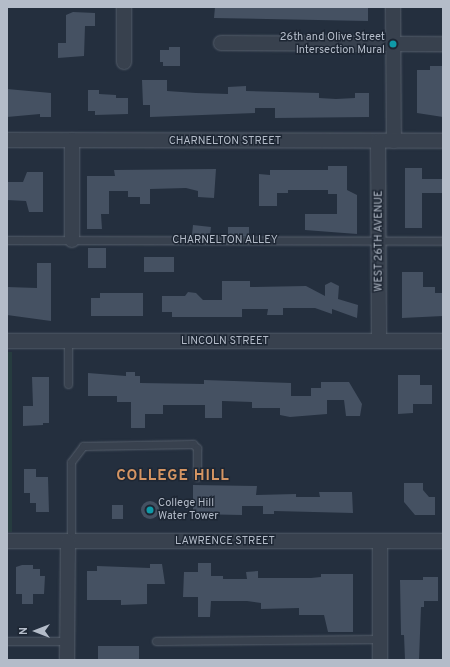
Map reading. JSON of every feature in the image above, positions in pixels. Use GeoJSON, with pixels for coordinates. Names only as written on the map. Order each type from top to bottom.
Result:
{"type":"FeatureCollection","features":[{"type":"Feature","properties":{"kind":"street"},"geometry":{"type":"LineString","coordinates":[[124,7],[124,62]]}},
{"type":"Feature","properties":{"kind":"street"},"geometry":{"type":"LineString","coordinates":[[393,7],[394,141]]}},
{"type":"Feature","properties":{"kind":"street"},"geometry":{"type":"LineString","coordinates":[[221,43],[443,44]]}},
{"type":"Feature","properties":{"kind":"street","name":"CHARNELTON STREET"},"geometry":{"type":"LineString","coordinates":[[7,140],[443,141]]}},
{"type":"Feature","properties":{"kind":"street"},"geometry":{"type":"LineString","coordinates":[[72,140],[72,240]]}},
{"type":"Feature","properties":{"kind":"street","name":"WEST 26TH AVENUE"},"geometry":{"type":"LineString","coordinates":[[378,141],[380,241],[379,341]]}},
{"type":"Feature","properties":{"kind":"street","name":"LINCOLN STREET"},"geometry":{"type":"LineString","coordinates":[[7,341],[443,341]]}},
{"type":"Feature","properties":{"kind":"street","name":"LAWRENCE STREET"},"geometry":{"type":"LineString","coordinates":[[7,541],[443,541]]}},
{"type":"Feature","properties":{"kind":"street"},"geometry":{"type":"LineString","coordinates":[[67,660],[69,541]]}},
{"type":"Feature","properties":{"kind":"street"},"geometry":{"type":"LineString","coordinates":[[380,541],[380,660]]}},
{"type":"Feature","properties":{"kind":"lane","name":"CHARNELTON ALLEY"},"geometry":{"type":"LineString","coordinates":[[7,240],[443,241]]}},
{"type":"Feature","properties":{"kind":"lane"},"geometry":{"type":"LineString","coordinates":[[68,340],[68,384]]}},
{"type":"Feature","properties":{"kind":"lane"},"geometry":{"type":"LineString","coordinates":[[69,541],[71,462],[83,446],[193,444],[197,448],[197,477]]}},
{"type":"Feature","properties":{"kind":"lane"},"geometry":{"type":"LineString","coordinates":[[156,641],[380,639]]}},
{"type":"Feature","properties":{"kind":"lane"},"geometry":{"type":"LineString","coordinates":[[7,641],[67,641]]}},
{"type":"Feature","properties":{"kind":"green space"},"geometry":{"type":"Polygon","coordinates":[[[7,352],[12,352],[12,532],[7,532],[7,352]]]}},
{"type":"Feature","properties":{"kind":"building"},"geometry":{"type":"Polygon","coordinates":[[[215,7],[368,7],[368,21],[214,18],[215,7]]]}},
{"type":"Feature","properties":{"kind":"building"},"geometry":{"type":"Polygon","coordinates":[[[73,12],[95,13],[95,26],[85,26],[84,56],[58,58],[58,43],[66,43],[66,15],[73,12]]]}},
{"type":"Feature","properties":{"kind":"building"},"geometry":{"type":"Polygon","coordinates":[[[169,47],[180,47],[180,66],[163,66],[163,62],[160,62],[160,50],[169,50],[169,47]]]}},
{"type":"Feature","properties":{"kind":"building"},"geometry":{"type":"Polygon","coordinates":[[[430,66],[443,66],[443,117],[417,113],[417,70],[430,70],[430,66]]]}},
{"type":"Feature","properties":{"kind":"building"},"geometry":{"type":"Polygon","coordinates":[[[142,80],[167,80],[167,91],[196,93],[228,94],[228,87],[246,86],[246,91],[319,93],[319,98],[336,99],[355,98],[355,93],[369,93],[369,117],[275,118],[275,108],[255,108],[255,113],[150,117],[150,105],[143,105],[142,80]]]}},
{"type":"Feature","properties":{"kind":"building"},"geometry":{"type":"Polygon","coordinates":[[[7,89],[51,93],[51,117],[40,117],[40,114],[7,117],[7,89]]]}},
{"type":"Feature","properties":{"kind":"building"},"geometry":{"type":"Polygon","coordinates":[[[88,90],[99,90],[99,94],[116,95],[116,98],[128,98],[128,114],[95,115],[95,111],[88,111],[88,90]]]}},
{"type":"Feature","properties":{"kind":"building"},"geometry":{"type":"Polygon","coordinates":[[[328,166],[347,166],[347,190],[357,195],[357,234],[305,230],[305,214],[337,214],[337,194],[328,194],[328,190],[288,190],[288,193],[277,193],[277,206],[259,206],[259,174],[270,175],[270,170],[328,170],[328,166]]]}},
{"type":"Feature","properties":{"kind":"building"},"geometry":{"type":"Polygon","coordinates":[[[405,168],[422,168],[422,179],[443,179],[443,193],[422,193],[422,228],[405,228],[405,168]]]}},
{"type":"Feature","properties":{"kind":"building"},"geometry":{"type":"Polygon","coordinates":[[[216,169],[214,198],[198,197],[198,191],[186,188],[150,189],[150,204],[140,204],[140,197],[128,197],[128,191],[109,191],[109,214],[101,214],[102,229],[87,229],[87,176],[115,176],[114,170],[216,169]]]}},
{"type":"Feature","properties":{"kind":"building"},"geometry":{"type":"Polygon","coordinates":[[[27,172],[43,172],[43,212],[29,212],[26,201],[7,200],[7,182],[23,182],[27,172]]]}},
{"type":"Feature","properties":{"kind":"building"},"geometry":{"type":"Polygon","coordinates":[[[193,225],[211,227],[210,235],[192,235],[193,225]]]}},
{"type":"Feature","properties":{"kind":"building"},"geometry":{"type":"Polygon","coordinates":[[[228,227],[249,227],[249,236],[228,236],[228,227]]]}},
{"type":"Feature","properties":{"kind":"building"},"geometry":{"type":"Polygon","coordinates":[[[88,248],[106,248],[106,268],[88,268],[88,248]]]}},
{"type":"Feature","properties":{"kind":"building"},"geometry":{"type":"Polygon","coordinates":[[[144,257],[174,257],[174,272],[144,272],[144,257]]]}},
{"type":"Feature","properties":{"kind":"building"},"geometry":{"type":"Polygon","coordinates":[[[37,263],[51,263],[51,321],[7,315],[7,287],[37,288],[37,263]]]}},
{"type":"Feature","properties":{"kind":"building"},"geometry":{"type":"Polygon","coordinates":[[[402,272],[423,272],[423,287],[435,287],[435,293],[443,293],[443,316],[402,318],[402,272]]]}},
{"type":"Feature","properties":{"kind":"building"},"geometry":{"type":"Polygon","coordinates":[[[222,281],[250,281],[250,287],[306,286],[325,296],[325,285],[331,282],[339,286],[338,299],[358,305],[357,318],[332,309],[332,314],[315,308],[283,308],[283,315],[267,315],[268,309],[242,309],[242,317],[172,317],[172,312],[162,312],[162,296],[185,296],[188,292],[196,293],[203,300],[222,300],[222,281]]]}},
{"type":"Feature","properties":{"kind":"building"},"geometry":{"type":"Polygon","coordinates":[[[100,293],[143,293],[143,316],[91,316],[91,298],[100,298],[100,293]]]}},
{"type":"Feature","properties":{"kind":"building"},"geometry":{"type":"Polygon","coordinates":[[[126,372],[135,372],[135,376],[140,376],[140,383],[204,384],[204,380],[291,383],[291,396],[311,396],[311,388],[321,388],[321,382],[349,382],[362,404],[360,416],[346,416],[344,400],[327,400],[327,414],[290,417],[280,415],[280,408],[252,408],[252,402],[222,401],[222,418],[205,418],[205,405],[163,405],[163,414],[145,414],[145,428],[131,428],[131,402],[117,402],[117,396],[88,396],[88,373],[126,376],[126,372]]]}},
{"type":"Feature","properties":{"kind":"building"},"geometry":{"type":"Polygon","coordinates":[[[398,375],[420,375],[420,385],[432,385],[432,404],[413,404],[413,413],[398,414],[398,375]]]}},
{"type":"Feature","properties":{"kind":"building"},"geometry":{"type":"Polygon","coordinates":[[[32,377],[49,377],[49,423],[43,423],[43,425],[23,426],[23,406],[33,406],[32,377]]]}},
{"type":"Feature","properties":{"kind":"building"},"geometry":{"type":"Polygon","coordinates":[[[24,469],[36,469],[36,477],[48,477],[49,512],[36,512],[36,503],[30,503],[30,493],[24,493],[24,469]]]}},
{"type":"Feature","properties":{"kind":"building"},"geometry":{"type":"Polygon","coordinates":[[[404,483],[423,483],[423,490],[429,497],[435,497],[435,515],[415,515],[404,502],[404,483]]]}},
{"type":"Feature","properties":{"kind":"building"},"geometry":{"type":"Polygon","coordinates":[[[193,485],[257,486],[256,495],[296,494],[296,497],[320,497],[319,492],[352,492],[353,513],[274,511],[274,514],[263,514],[263,506],[242,506],[242,515],[193,514],[193,485]]]}},
{"type":"Feature","properties":{"kind":"building","name":"College Hill Water Tower"},"geometry":{"type":"Polygon","coordinates":[[[150,501],[156,504],[159,510],[156,516],[150,519],[144,516],[141,510],[144,504],[150,501]]]}},
{"type":"Feature","properties":{"kind":"building"},"geometry":{"type":"Polygon","coordinates":[[[112,505],[123,505],[123,519],[112,519],[112,505]]]}},
{"type":"Feature","properties":{"kind":"building"},"geometry":{"type":"Polygon","coordinates":[[[198,563],[211,563],[211,576],[223,576],[223,579],[247,579],[246,572],[258,571],[258,578],[311,578],[321,577],[321,574],[353,574],[353,632],[328,632],[324,615],[299,615],[299,608],[261,609],[261,603],[247,601],[211,601],[210,617],[198,617],[198,597],[183,597],[184,572],[198,572],[198,563]]]}},
{"type":"Feature","properties":{"kind":"building"},"geometry":{"type":"Polygon","coordinates":[[[150,564],[162,564],[165,584],[147,584],[147,604],[121,605],[121,600],[87,600],[87,571],[97,571],[97,566],[150,568],[150,564]]]}},
{"type":"Feature","properties":{"kind":"building"},"geometry":{"type":"Polygon","coordinates":[[[22,565],[33,565],[33,569],[40,569],[40,576],[45,576],[44,594],[33,594],[33,604],[22,604],[22,594],[16,594],[16,567],[22,565]]]}},
{"type":"Feature","properties":{"kind":"building"},"geometry":{"type":"Polygon","coordinates":[[[423,577],[438,577],[438,601],[424,601],[424,607],[421,607],[419,660],[405,660],[404,635],[401,635],[400,580],[423,580],[423,577]]]}},
{"type":"Feature","properties":{"kind":"building"},"geometry":{"type":"Polygon","coordinates":[[[98,646],[139,646],[139,660],[98,660],[98,646]]]}},
{"type":"Feature","properties":{"kind":"place","name":"26th and Olive Street Intersection Mural"},"geometry":{"type":"Point","coordinates":[393,44]}},
{"type":"Feature","properties":{"kind":"place","name":"College Hill Water Tower"},"geometry":{"type":"Point","coordinates":[150,510]}},
{"type":"Feature","properties":{"kind":"district","name":"COLLEGE HILL"},"geometry":{"type":"Point","coordinates":[173,477]}}]}
